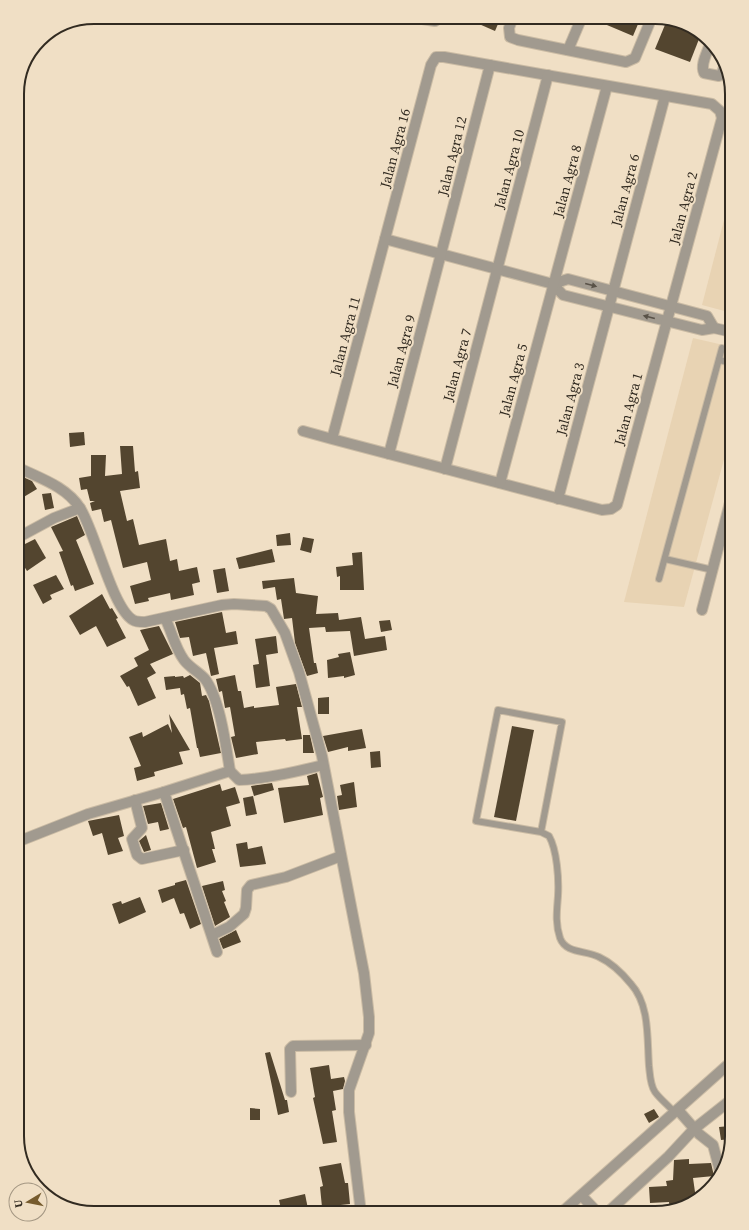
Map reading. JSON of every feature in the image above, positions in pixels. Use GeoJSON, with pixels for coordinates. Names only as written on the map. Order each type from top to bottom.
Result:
{"type":"FeatureCollection","features":[{"type":"Feature","properties":{"kind":"street"},"geometry":{"type":"LineString","coordinates":[[510,24],[509,28],[510,37],[518,40],[626,62],[635,58],[649,24]]}},
{"type":"Feature","properties":{"kind":"street"},"geometry":{"type":"LineString","coordinates":[[568,50],[579,24]]}},
{"type":"Feature","properties":{"kind":"street"},"geometry":{"type":"LineString","coordinates":[[708,49],[702,69],[704,73],[714,77],[719,76],[722,73]]}},
{"type":"Feature","properties":{"kind":"street","name":"Jalan Agra 16"},"geometry":{"type":"LineString","coordinates":[[385,239],[431,64],[436,57],[444,57],[490,65]]}},
{"type":"Feature","properties":{"kind":"street"},"geometry":{"type":"LineString","coordinates":[[490,65],[665,96]]}},
{"type":"Feature","properties":{"kind":"street","name":"Jalan Agra 12"},"geometry":{"type":"LineString","coordinates":[[441,254],[490,65]]}},
{"type":"Feature","properties":{"kind":"street","name":"Jalan Agra 10"},"geometry":{"type":"LineString","coordinates":[[497,269],[548,75]]}},
{"type":"Feature","properties":{"kind":"street","name":"Jalan Agra 8"},"geometry":{"type":"LineString","coordinates":[[553,284],[607,86]]}},
{"type":"Feature","properties":{"kind":"street","name":"Jalan Agra 2"},"geometry":{"type":"LineString","coordinates":[[665,96],[712,104],[720,111],[722,118],[667,321]]}},
{"type":"Feature","properties":{"kind":"street","name":"Jalan Agra 6"},"geometry":{"type":"LineString","coordinates":[[609,307],[665,96]]}},
{"type":"Feature","properties":{"kind":"street"},"geometry":{"type":"LineString","coordinates":[[385,239],[553,284],[563,295],[702,330],[714,328],[725,330]]}},
{"type":"Feature","properties":{"kind":"street","name":"Jalan Agra 11"},"geometry":{"type":"LineString","coordinates":[[332,439],[385,239]]}},
{"type":"Feature","properties":{"kind":"street","name":"Jalan Agra 9"},"geometry":{"type":"LineString","coordinates":[[389,454],[441,254]]}},
{"type":"Feature","properties":{"kind":"street","name":"Jalan Agra 7"},"geometry":{"type":"LineString","coordinates":[[444,469],[497,269]]}},
{"type":"Feature","properties":{"kind":"street"},"geometry":{"type":"LineString","coordinates":[[553,284],[568,279],[671,306],[707,316],[714,328]]}},
{"type":"Feature","properties":{"kind":"street","name":"Jalan Agra 5"},"geometry":{"type":"LineString","coordinates":[[500,483],[553,284]]}},
{"type":"Feature","properties":{"kind":"street","name":"Jalan Agra 3"},"geometry":{"type":"LineString","coordinates":[[558,499],[609,307]]}},
{"type":"Feature","properties":{"kind":"street","name":"Jalan Agra 1"},"geometry":{"type":"LineString","coordinates":[[558,499],[602,510],[611,509],[617,505],[667,321]]}},
{"type":"Feature","properties":{"kind":"street"},"geometry":{"type":"LineString","coordinates":[[303,431],[558,499]]}},
{"type":"Feature","properties":{"kind":"street"},"geometry":{"type":"LineString","coordinates":[[24,470],[66,491],[80,508],[123,609],[134,621],[145,622],[190,611],[234,604],[266,606],[271,609],[285,633],[299,672],[323,766],[364,973],[369,1032],[366,1045],[349,1090],[349,1112],[360,1206]]}},
{"type":"Feature","properties":{"kind":"street"},"geometry":{"type":"LineString","coordinates":[[24,534],[54,518],[80,508]]}},
{"type":"Feature","properties":{"kind":"street"},"geometry":{"type":"LineString","coordinates":[[702,610],[725,523]]}},
{"type":"Feature","properties":{"kind":"street"},"geometry":{"type":"LineString","coordinates":[[165,618],[178,651],[185,661],[205,679],[212,694],[222,722],[230,771],[239,780],[284,775],[323,766]]}},
{"type":"Feature","properties":{"kind":"street"},"geometry":{"type":"LineString","coordinates":[[24,839],[88,814],[230,771]]}},
{"type":"Feature","properties":{"kind":"street"},"geometry":{"type":"LineString","coordinates":[[164,792],[217,952]]}},
{"type":"Feature","properties":{"kind":"street"},"geometry":{"type":"LineString","coordinates":[[135,800],[142,828],[132,839],[137,855],[142,859],[184,850]]}},
{"type":"Feature","properties":{"kind":"street"},"geometry":{"type":"LineString","coordinates":[[212,935],[229,927],[244,914],[246,908],[247,890],[251,885],[286,877],[341,856]]}},
{"type":"Feature","properties":{"kind":"street"},"geometry":{"type":"LineString","coordinates":[[291,1092],[290,1049],[293,1046],[366,1045]]}},
{"type":"Feature","properties":{"kind":"street"},"geometry":{"type":"LineString","coordinates":[[570,1206],[610,1168],[678,1112],[725,1068]]}},
{"type":"Feature","properties":{"kind":"street"},"geometry":{"type":"LineString","coordinates":[[614,1206],[668,1157],[692,1126],[725,1103]]}},
{"type":"Feature","properties":{"kind":"street"},"geometry":{"type":"LineString","coordinates":[[678,1112],[713,1146],[719,1166]]}},
{"type":"Feature","properties":{"kind":"street"},"geometry":{"type":"LineString","coordinates":[[582,1196],[591,1206]]}},
{"type":"Feature","properties":{"kind":"lane"},"geometry":{"type":"LineString","coordinates":[[659,579],[722,348]]}},
{"type":"Feature","properties":{"kind":"lane"},"geometry":{"type":"LineString","coordinates":[[719,360],[725,361]]}},
{"type":"Feature","properties":{"kind":"lane"},"geometry":{"type":"LineString","coordinates":[[665,559],[713,570]]}},
{"type":"Feature","properties":{"kind":"lane"},"geometry":{"type":"LineString","coordinates":[[541,832],[562,722],[498,710],[476,821],[541,832],[549,836],[554,847],[558,890],[556,922],[560,939],[564,946],[569,949],[598,956],[613,965],[639,994],[646,1020],[650,1075],[653,1088],[655,1093],[678,1112]]}},
{"type":"Feature","properties":{"kind":"shaded area"},"geometry":{"type":"Polygon","coordinates":[[[725,216],[725,311],[702,305],[725,216]]]}},
{"type":"Feature","properties":{"kind":"shaded area"},"geometry":{"type":"Polygon","coordinates":[[[693,338],[725,345],[725,456],[684,607],[624,602],[693,338]]]}},
{"type":"Feature","properties":{"kind":"building"},"geometry":{"type":"Polygon","coordinates":[[[479,24],[498,24],[495,31],[479,24]]]}},
{"type":"Feature","properties":{"kind":"building"},"geometry":{"type":"Polygon","coordinates":[[[605,24],[638,24],[633,36],[605,24]]]}},
{"type":"Feature","properties":{"kind":"building"},"geometry":{"type":"Polygon","coordinates":[[[665,25],[686,31],[699,39],[690,62],[655,49],[665,25]]]}},
{"type":"Feature","properties":{"kind":"building"},"geometry":{"type":"Polygon","coordinates":[[[84,432],[85,445],[70,447],[69,433],[84,432]]]}},
{"type":"Feature","properties":{"kind":"building"},"geometry":{"type":"Polygon","coordinates":[[[120,446],[133,446],[135,472],[138,471],[140,488],[120,491],[127,521],[133,519],[139,545],[166,539],[170,561],[177,559],[179,571],[197,567],[200,582],[192,584],[194,595],[171,600],[170,593],[148,598],[149,601],[135,604],[130,586],[151,580],[147,562],[123,568],[111,520],[104,522],[101,509],[92,511],[90,503],[95,501],[90,501],[87,489],[81,490],[79,478],[91,476],[91,455],[106,455],[105,476],[122,474],[120,446]]]}},
{"type":"Feature","properties":{"kind":"building"},"geometry":{"type":"Polygon","coordinates":[[[24,477],[32,481],[37,489],[24,497],[24,477]]]}},
{"type":"Feature","properties":{"kind":"building"},"geometry":{"type":"Polygon","coordinates":[[[51,493],[54,508],[45,510],[42,494],[51,493]]]}},
{"type":"Feature","properties":{"kind":"building"},"geometry":{"type":"Polygon","coordinates":[[[77,516],[85,535],[76,540],[94,584],[75,591],[73,585],[71,586],[59,552],[63,551],[51,527],[77,516]]]}},
{"type":"Feature","properties":{"kind":"building"},"geometry":{"type":"Polygon","coordinates":[[[290,533],[291,545],[277,546],[276,535],[290,533]]]}},
{"type":"Feature","properties":{"kind":"building"},"geometry":{"type":"Polygon","coordinates":[[[303,537],[314,539],[311,553],[300,550],[303,537]]]}},
{"type":"Feature","properties":{"kind":"building"},"geometry":{"type":"Polygon","coordinates":[[[35,539],[46,558],[27,571],[24,566],[24,544],[35,539]]]}},
{"type":"Feature","properties":{"kind":"building"},"geometry":{"type":"Polygon","coordinates":[[[272,549],[275,562],[239,569],[236,558],[272,549]]]}},
{"type":"Feature","properties":{"kind":"building"},"geometry":{"type":"Polygon","coordinates":[[[362,552],[364,590],[340,590],[340,576],[337,577],[336,567],[353,565],[352,553],[362,552]]]}},
{"type":"Feature","properties":{"kind":"building"},"geometry":{"type":"Polygon","coordinates":[[[225,568],[229,591],[217,593],[213,570],[225,568]]]}},
{"type":"Feature","properties":{"kind":"building"},"geometry":{"type":"Polygon","coordinates":[[[56,575],[64,589],[50,595],[52,599],[43,604],[33,585],[56,575]]]}},
{"type":"Feature","properties":{"kind":"building"},"geometry":{"type":"Polygon","coordinates":[[[294,578],[296,593],[318,596],[316,614],[338,613],[339,620],[361,617],[365,639],[385,636],[387,650],[354,656],[350,631],[326,632],[325,627],[309,628],[314,663],[316,663],[318,673],[307,676],[295,643],[292,618],[284,619],[281,599],[277,600],[275,587],[263,589],[262,581],[294,578]]]}},
{"type":"Feature","properties":{"kind":"building"},"geometry":{"type":"Polygon","coordinates":[[[102,594],[110,609],[112,608],[118,618],[116,619],[126,638],[107,647],[96,626],[80,635],[69,616],[102,594]]]}},
{"type":"Feature","properties":{"kind":"building"},"geometry":{"type":"Polygon","coordinates":[[[222,612],[226,633],[236,631],[238,644],[214,648],[219,674],[211,676],[206,653],[193,656],[189,637],[180,638],[175,622],[222,612]]]}},
{"type":"Feature","properties":{"kind":"building"},"geometry":{"type":"Polygon","coordinates":[[[390,620],[392,630],[381,632],[379,621],[390,620]]]}},
{"type":"Feature","properties":{"kind":"building"},"geometry":{"type":"Polygon","coordinates":[[[159,626],[173,654],[150,664],[156,673],[147,678],[156,698],[138,706],[129,686],[127,687],[120,676],[138,666],[134,658],[149,650],[140,630],[159,626]]]}},
{"type":"Feature","properties":{"kind":"building"},"geometry":{"type":"Polygon","coordinates":[[[276,636],[278,653],[266,655],[270,686],[256,688],[253,665],[259,664],[255,639],[276,636]]]}},
{"type":"Feature","properties":{"kind":"building"},"geometry":{"type":"Polygon","coordinates":[[[350,652],[355,675],[344,678],[344,676],[328,678],[327,660],[339,657],[338,654],[350,652]]]}},
{"type":"Feature","properties":{"kind":"building"},"geometry":{"type":"Polygon","coordinates":[[[190,675],[200,683],[202,696],[206,695],[209,701],[221,753],[200,757],[190,708],[187,709],[184,694],[181,695],[180,688],[166,690],[164,677],[183,676],[184,678],[190,675]]]}},
{"type":"Feature","properties":{"kind":"building"},"geometry":{"type":"Polygon","coordinates":[[[235,675],[238,691],[241,691],[244,708],[279,705],[276,687],[296,684],[302,707],[297,707],[302,739],[256,742],[258,754],[236,758],[231,737],[235,736],[230,707],[225,708],[222,691],[219,692],[216,679],[235,675]]]}},
{"type":"Feature","properties":{"kind":"building"},"geometry":{"type":"Polygon","coordinates":[[[329,697],[329,714],[318,714],[318,698],[329,697]]]}},
{"type":"Feature","properties":{"kind":"building"},"geometry":{"type":"Polygon","coordinates":[[[169,714],[190,750],[179,752],[183,764],[154,772],[155,776],[137,781],[134,768],[141,766],[129,737],[142,732],[143,737],[168,724],[172,733],[169,714]]]}},
{"type":"Feature","properties":{"kind":"building"},"geometry":{"type":"Polygon","coordinates":[[[512,726],[534,730],[516,821],[494,817],[512,726]]]}},
{"type":"Feature","properties":{"kind":"building"},"geometry":{"type":"Polygon","coordinates":[[[362,729],[366,748],[348,751],[348,747],[328,752],[323,736],[362,729]]]}},
{"type":"Feature","properties":{"kind":"building"},"geometry":{"type":"Polygon","coordinates":[[[303,735],[310,735],[314,753],[303,753],[303,735]]]}},
{"type":"Feature","properties":{"kind":"building"},"geometry":{"type":"Polygon","coordinates":[[[380,751],[381,767],[371,768],[370,752],[380,751]]]}},
{"type":"Feature","properties":{"kind":"building"},"geometry":{"type":"Polygon","coordinates":[[[317,773],[323,797],[320,798],[323,815],[284,823],[278,788],[309,785],[307,776],[317,773]]]}},
{"type":"Feature","properties":{"kind":"building"},"geometry":{"type":"Polygon","coordinates":[[[354,782],[357,807],[339,810],[337,796],[342,795],[340,785],[354,782]]]}},
{"type":"Feature","properties":{"kind":"building"},"geometry":{"type":"Polygon","coordinates":[[[272,783],[274,790],[254,796],[251,786],[272,783]]]}},
{"type":"Feature","properties":{"kind":"building"},"geometry":{"type":"Polygon","coordinates":[[[220,784],[222,791],[235,787],[240,803],[226,807],[231,826],[211,832],[215,849],[212,849],[216,862],[197,868],[186,827],[183,828],[173,799],[220,784]]]}},
{"type":"Feature","properties":{"kind":"building"},"geometry":{"type":"Polygon","coordinates":[[[253,796],[257,814],[246,816],[243,798],[253,796]]]}},
{"type":"Feature","properties":{"kind":"building"},"geometry":{"type":"Polygon","coordinates":[[[161,803],[169,829],[160,831],[158,822],[148,824],[143,806],[161,803]]]}},
{"type":"Feature","properties":{"kind":"building"},"geometry":{"type":"Polygon","coordinates":[[[119,815],[124,836],[118,838],[123,851],[108,855],[102,833],[93,836],[88,821],[119,815]]]}},
{"type":"Feature","properties":{"kind":"building"},"geometry":{"type":"Polygon","coordinates":[[[146,835],[151,850],[144,852],[139,841],[146,835]]]}},
{"type":"Feature","properties":{"kind":"building"},"geometry":{"type":"Polygon","coordinates":[[[247,842],[248,849],[262,846],[266,864],[240,867],[236,844],[247,842]]]}},
{"type":"Feature","properties":{"kind":"building"},"geometry":{"type":"Polygon","coordinates":[[[186,880],[201,924],[190,929],[184,913],[180,914],[174,898],[162,903],[158,890],[186,880]]]}},
{"type":"Feature","properties":{"kind":"building"},"geometry":{"type":"Polygon","coordinates":[[[223,881],[225,890],[222,891],[226,901],[224,902],[230,917],[215,926],[202,886],[223,881]]]}},
{"type":"Feature","properties":{"kind":"building"},"geometry":{"type":"Polygon","coordinates":[[[140,897],[146,912],[119,924],[112,904],[121,901],[122,904],[140,897]]]}},
{"type":"Feature","properties":{"kind":"building"},"geometry":{"type":"Polygon","coordinates":[[[236,930],[241,942],[223,949],[219,939],[236,930]]]}},
{"type":"Feature","properties":{"kind":"building"},"geometry":{"type":"Polygon","coordinates":[[[270,1052],[285,1100],[287,1100],[289,1112],[278,1115],[265,1053],[270,1052]]]}},
{"type":"Feature","properties":{"kind":"building"},"geometry":{"type":"Polygon","coordinates":[[[329,1065],[331,1079],[344,1077],[345,1081],[343,1089],[333,1091],[336,1110],[332,1111],[337,1142],[323,1144],[313,1098],[315,1097],[310,1068],[329,1065]]]}},
{"type":"Feature","properties":{"kind":"building"},"geometry":{"type":"Polygon","coordinates":[[[250,1108],[260,1109],[260,1120],[250,1120],[250,1108]]]}},
{"type":"Feature","properties":{"kind":"building"},"geometry":{"type":"Polygon","coordinates":[[[654,1109],[659,1117],[649,1123],[644,1114],[654,1109]]]}},
{"type":"Feature","properties":{"kind":"building"},"geometry":{"type":"Polygon","coordinates":[[[725,1126],[725,1140],[721,1140],[719,1127],[725,1126]]]}},
{"type":"Feature","properties":{"kind":"building"},"geometry":{"type":"Polygon","coordinates":[[[689,1159],[689,1164],[711,1163],[714,1175],[713,1176],[693,1178],[695,1193],[686,1199],[673,1204],[669,1204],[669,1202],[650,1203],[649,1187],[667,1186],[666,1181],[673,1180],[674,1160],[689,1159]]]}},
{"type":"Feature","properties":{"kind":"building"},"geometry":{"type":"Polygon","coordinates":[[[341,1163],[345,1183],[348,1183],[350,1204],[322,1206],[320,1187],[323,1186],[319,1167],[341,1163]]]}},
{"type":"Feature","properties":{"kind":"building"},"geometry":{"type":"Polygon","coordinates":[[[305,1194],[307,1206],[280,1206],[279,1200],[305,1194]]]}}]}
